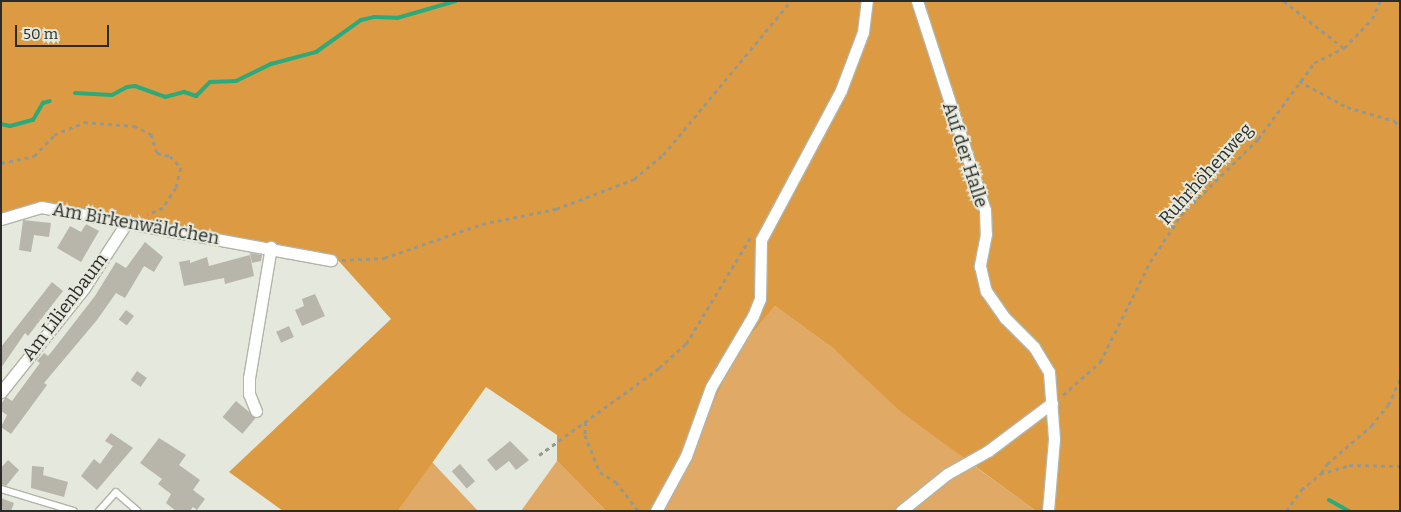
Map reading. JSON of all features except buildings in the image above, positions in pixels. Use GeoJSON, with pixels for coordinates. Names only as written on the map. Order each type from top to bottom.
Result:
{"type":"FeatureCollection","features":[{"type":"Feature","properties":{"kind":"street"},"geometry":{"type":"LineString","coordinates":[[656,511],[686,456],[710,387],[753,316],[760,299],[761,240],[841,90],[863,32],[867,1]]}},
{"type":"Feature","properties":{"kind":"street","name":"Auf der Halle"},"geometry":{"type":"LineString","coordinates":[[917,1],[985,210],[986,234],[980,266],[986,291],[1005,318],[1034,347],[1049,372],[1054,439],[1048,511]]}},
{"type":"Feature","properties":{"kind":"street","name":"Am Birkenwäldchen"},"geometry":{"type":"LineString","coordinates":[[1,219],[41,207],[331,260]]}},
{"type":"Feature","properties":{"kind":"street","name":"Am Lilienbaum"},"geometry":{"type":"LineString","coordinates":[[1,392],[84,288],[127,222]]}},
{"type":"Feature","properties":{"kind":"street"},"geometry":{"type":"LineString","coordinates":[[256,411],[249,394],[250,378],[271,248]]}},
{"type":"Feature","properties":{"kind":"street"},"geometry":{"type":"LineString","coordinates":[[900,511],[947,474],[988,450],[1052,403]]}},
{"type":"Feature","properties":{"kind":"lane"},"geometry":{"type":"LineString","coordinates":[[1,489],[74,511]]}},
{"type":"Feature","properties":{"kind":"lane"},"geometry":{"type":"LineString","coordinates":[[99,511],[116,492],[138,511]]}},
{"type":"Feature","properties":{"kind":"path"},"geometry":{"type":"LineString","coordinates":[[331,260],[384,258],[482,224],[556,209],[634,179],[663,155],[791,1]]}},
{"type":"Feature","properties":{"kind":"path"},"geometry":{"type":"LineString","coordinates":[[1284,1],[1344,48]]}},
{"type":"Feature","properties":{"kind":"path","name":"Ruhrhöhenweg"},"geometry":{"type":"LineString","coordinates":[[1052,403],[1100,362],[1165,238],[1200,195],[1258,139],[1299,80],[1314,64],[1344,48],[1372,19],[1380,1]]}},
{"type":"Feature","properties":{"kind":"path"},"geometry":{"type":"LineString","coordinates":[[1299,80],[1347,107],[1395,121],[1400,127]]}},
{"type":"Feature","properties":{"kind":"path"},"geometry":{"type":"LineString","coordinates":[[1,163],[34,156],[54,135],[84,122],[134,126],[151,134],[157,153],[170,156],[181,168],[176,188],[163,208],[145,216],[144,225]]}},
{"type":"Feature","properties":{"kind":"path"},"geometry":{"type":"LineString","coordinates":[[539,455],[586,422],[686,344],[755,231]]}},
{"type":"Feature","properties":{"kind":"path"},"geometry":{"type":"LineString","coordinates":[[1286,511],[1301,490],[1320,474],[1327,464],[1371,426],[1388,405],[1400,379]]}},
{"type":"Feature","properties":{"kind":"path"},"geometry":{"type":"LineString","coordinates":[[586,422],[585,435],[600,472],[616,482],[639,511]]}},
{"type":"Feature","properties":{"kind":"path"},"geometry":{"type":"LineString","coordinates":[[1320,474],[1349,465],[1400,466]]}},
{"type":"Feature","properties":{"kind":"shaded area"},"geometry":{"type":"Polygon","coordinates":[[[1,1],[1400,1],[1400,511],[1036,511],[900,411],[834,349],[775,306],[736,353],[708,414],[654,511],[606,511],[557,461],[557,435],[486,387],[398,511],[283,511],[229,472],[391,319],[336,258],[41,203],[1,214],[1,1]]]}},
{"type":"Feature","properties":{"kind":"shaded area"},"geometry":{"type":"Polygon","coordinates":[[[775,306],[834,349],[965,459],[897,511],[659,511],[736,353],[775,306]]]}},
{"type":"Feature","properties":{"kind":"shaded area"},"geometry":{"type":"Polygon","coordinates":[[[557,461],[606,511],[521,511],[557,461]]]}},
{"type":"Feature","properties":{"kind":"shaded area"},"geometry":{"type":"Polygon","coordinates":[[[432,462],[478,511],[398,511],[432,462]]]}},
{"type":"Feature","properties":{"kind":"shaded area"},"geometry":{"type":"Polygon","coordinates":[[[969,462],[1036,511],[905,511],[969,462]]]}},
{"type":"Feature","properties":{"kind":"waterway"},"geometry":{"type":"LineString","coordinates":[[75,93],[112,95],[127,87],[135,86],[165,97],[184,92],[196,96],[210,82],[236,81],[271,64],[316,52],[361,20],[374,17],[397,18],[456,1]]}},
{"type":"Feature","properties":{"kind":"waterway"},"geometry":{"type":"LineString","coordinates":[[1,124],[10,126],[33,120],[43,103],[50,101]]}},
{"type":"Feature","properties":{"kind":"waterway"},"geometry":{"type":"LineString","coordinates":[[1329,500],[1349,511]]}}]}
